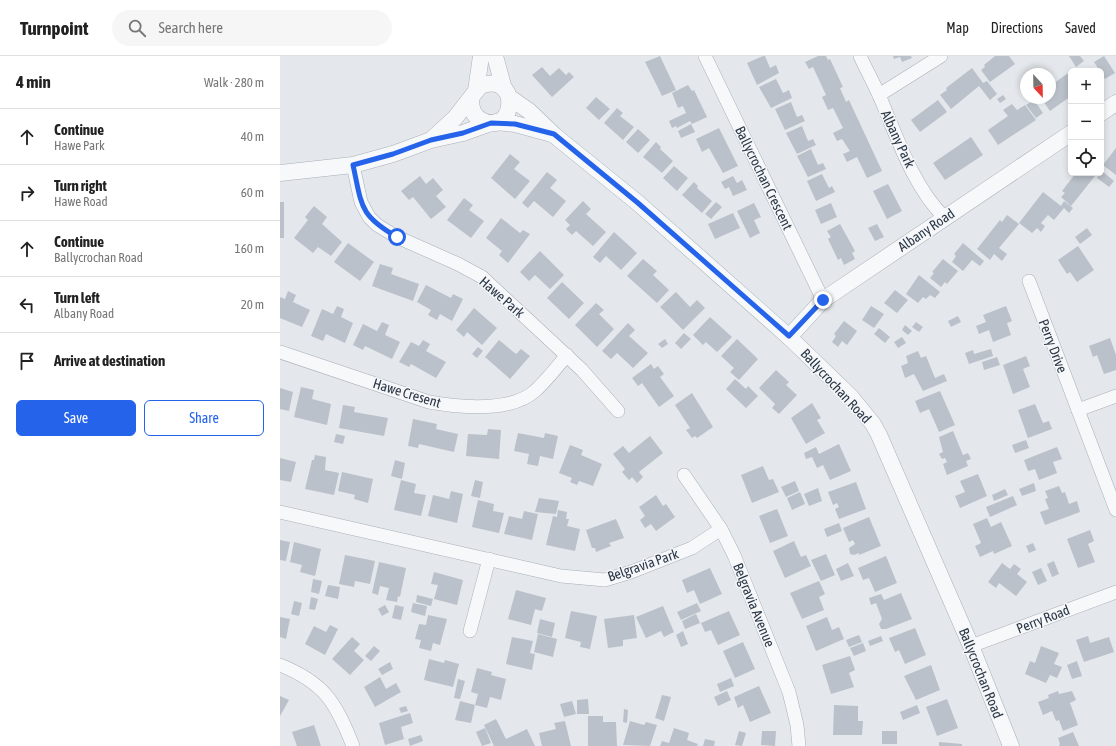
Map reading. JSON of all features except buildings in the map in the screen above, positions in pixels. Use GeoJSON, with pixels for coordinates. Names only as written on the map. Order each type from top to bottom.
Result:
{"type":"FeatureCollection","features":[{"type":"Feature","properties":{"kind":"street"},"geometry":{"type":"LineString","coordinates":[[481,56],[473,96],[474,114],[484,122],[493,122]]}},
{"type":"Feature","properties":{"kind":"street"},"geometry":{"type":"LineString","coordinates":[[280,173],[353,165],[393,154],[431,140],[463,133],[493,122],[506,115],[510,103],[495,56]]}},
{"type":"Feature","properties":{"kind":"street","name":"Ballycrochan Crescent"},"geometry":{"type":"LineString","coordinates":[[705,56],[823,300]]}},
{"type":"Feature","properties":{"kind":"street","name":"Albany Park"},"geometry":{"type":"LineString","coordinates":[[860,56],[879,95],[901,150],[926,195],[944,217]]}},
{"type":"Feature","properties":{"kind":"street"},"geometry":{"type":"LineString","coordinates":[[879,95],[941,56]]}},
{"type":"Feature","properties":{"kind":"street"},"geometry":{"type":"LineString","coordinates":[[431,140],[455,118],[473,96],[486,84],[498,85],[506,93]]}},
{"type":"Feature","properties":{"kind":"street","name":"Ballycrochan Road"},"geometry":{"type":"LineString","coordinates":[[506,93],[638,203],[789,336],[851,397],[873,424],[971,646],[1011,746]]}},
{"type":"Feature","properties":{"kind":"street"},"geometry":{"type":"LineString","coordinates":[[1104,111],[1116,103]]}},
{"type":"Feature","properties":{"kind":"street","name":"Ballycrochan Road"},"geometry":{"type":"LineString","coordinates":[[493,122],[515,124],[554,134]]}},
{"type":"Feature","properties":{"kind":"street","name":"Albany Road"},"geometry":{"type":"LineString","coordinates":[[789,336],[823,300],[944,217],[1068,135]]}},
{"type":"Feature","properties":{"kind":"street","name":"Hawe Park"},"geometry":{"type":"LineString","coordinates":[[353,165],[361,202],[369,217],[377,225],[397,237],[458,264],[482,277],[567,355],[618,411]]}},
{"type":"Feature","properties":{"kind":"street","name":"Perry Drive"},"geometry":{"type":"LineString","coordinates":[[1029,281],[1116,510]]}},
{"type":"Feature","properties":{"kind":"street","name":"Hawe Cresent"},"geometry":{"type":"LineString","coordinates":[[280,352],[429,402],[450,406],[502,405],[519,400],[536,391],[567,355]]}},
{"type":"Feature","properties":{"kind":"street"},"geometry":{"type":"LineString","coordinates":[[1078,410],[1116,396]]}},
{"type":"Feature","properties":{"kind":"street","name":"Belgravia Avenue"},"geometry":{"type":"LineString","coordinates":[[684,475],[721,529],[789,692],[797,725],[799,746]]}},
{"type":"Feature","properties":{"kind":"street","name":"Belgravia Park"},"geometry":{"type":"LineString","coordinates":[[280,512],[561,576],[605,580],[631,572],[692,548],[721,529]]}},
{"type":"Feature","properties":{"kind":"street"},"geometry":{"type":"LineString","coordinates":[[470,631],[489,560]]}},
{"type":"Feature","properties":{"kind":"street","name":"Perry Road"},"geometry":{"type":"LineString","coordinates":[[971,646],[1116,592]]}},
{"type":"Feature","properties":{"kind":"street"},"geometry":{"type":"LineString","coordinates":[[280,665],[293,670],[321,688],[332,702],[352,746]]}},
{"type":"Feature","properties":{"kind":"route"},"geometry":{"type":"LineString","coordinates":[[397,237],[377,225],[369,217],[361,202],[353,165],[393,154],[431,140],[463,133],[491,123],[496,122],[515,124],[554,134],[638,203],[789,336],[823,300]]}}]}
